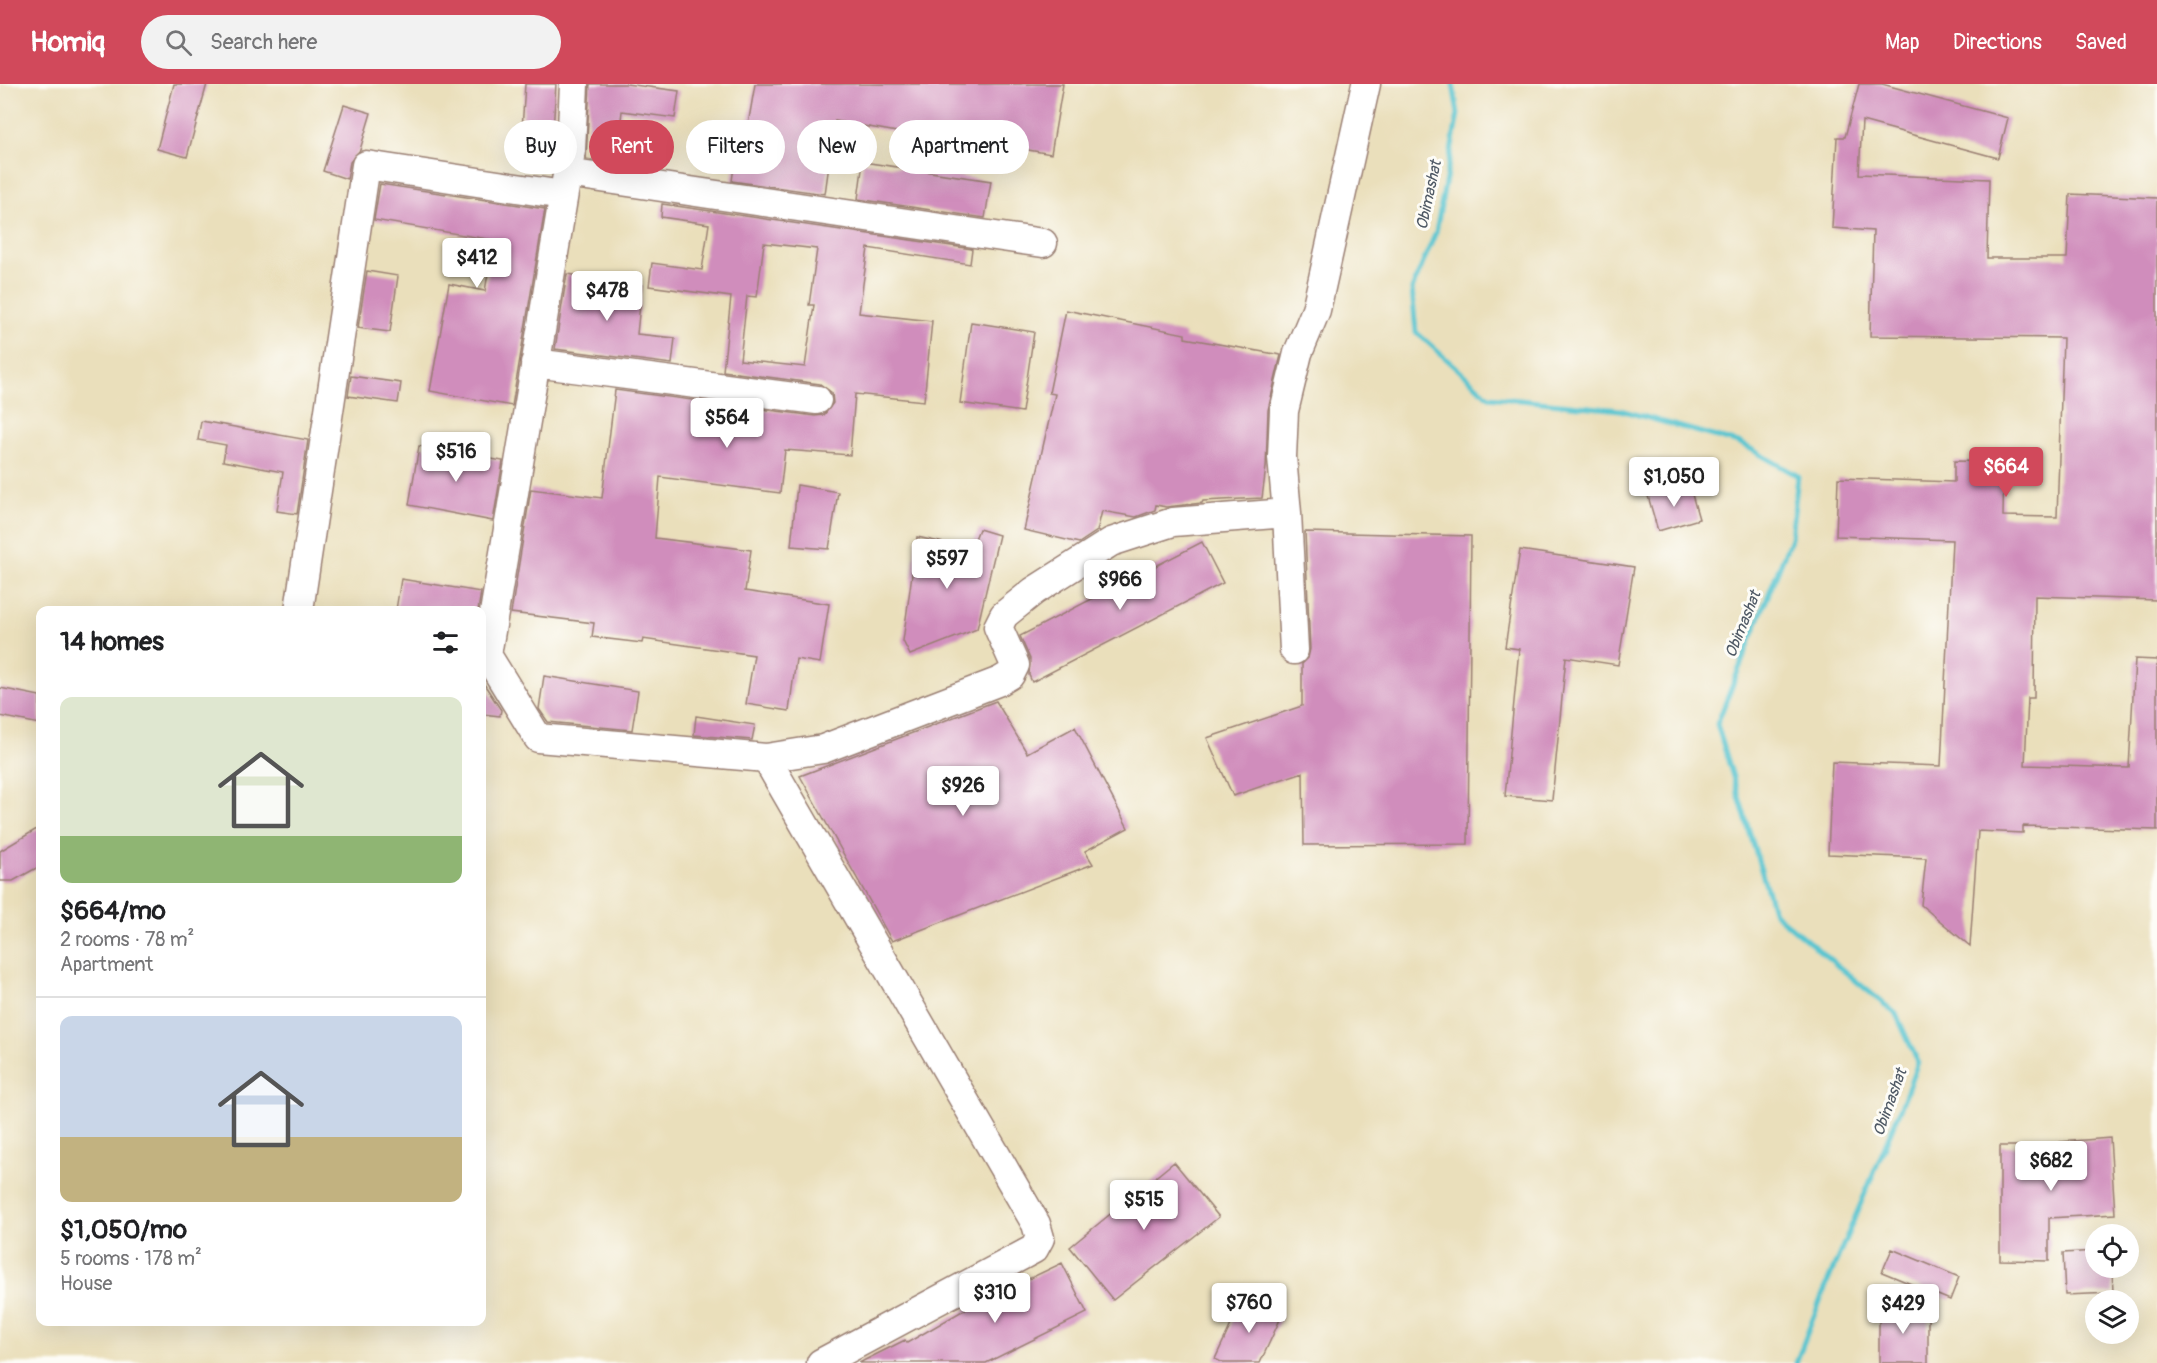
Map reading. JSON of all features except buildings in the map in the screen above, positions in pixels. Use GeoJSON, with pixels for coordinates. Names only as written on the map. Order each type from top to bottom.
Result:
{"type":"FeatureCollection","features":[{"type":"Feature","properties":{"kind":"street"},"geometry":{"type":"LineString","coordinates":[[574,84],[565,184],[487,655],[538,738],[766,758],[823,749],[1000,681],[1010,675],[1015,664],[998,627],[1004,615],[1034,591],[1111,542],[1173,522],[1287,513]]}},
{"type":"Feature","properties":{"kind":"street"},"geometry":{"type":"LineString","coordinates":[[1294,650],[1282,457],[1284,411],[1298,353],[1316,310],[1366,84]]}},
{"type":"Feature","properties":{"kind":"street"},"geometry":{"type":"LineString","coordinates":[[300,606],[366,165],[565,184],[1043,243]]}},
{"type":"Feature","properties":{"kind":"street"},"geometry":{"type":"LineString","coordinates":[[535,363],[817,400]]}},
{"type":"Feature","properties":{"kind":"street"},"geometry":{"type":"LineString","coordinates":[[766,758],[1036,1224],[1040,1238],[1034,1249],[821,1363]]}},
{"type":"Feature","properties":{"kind":"waterway","name":"Obimashat"},"geometry":{"type":"LineString","coordinates":[[1453,84],[1458,114],[1436,232],[1412,289],[1416,332],[1489,397],[1620,410],[1742,444],[1798,476],[1791,538],[1717,724],[1774,913],[1896,1014],[1918,1062],[1796,1363]]}}]}
